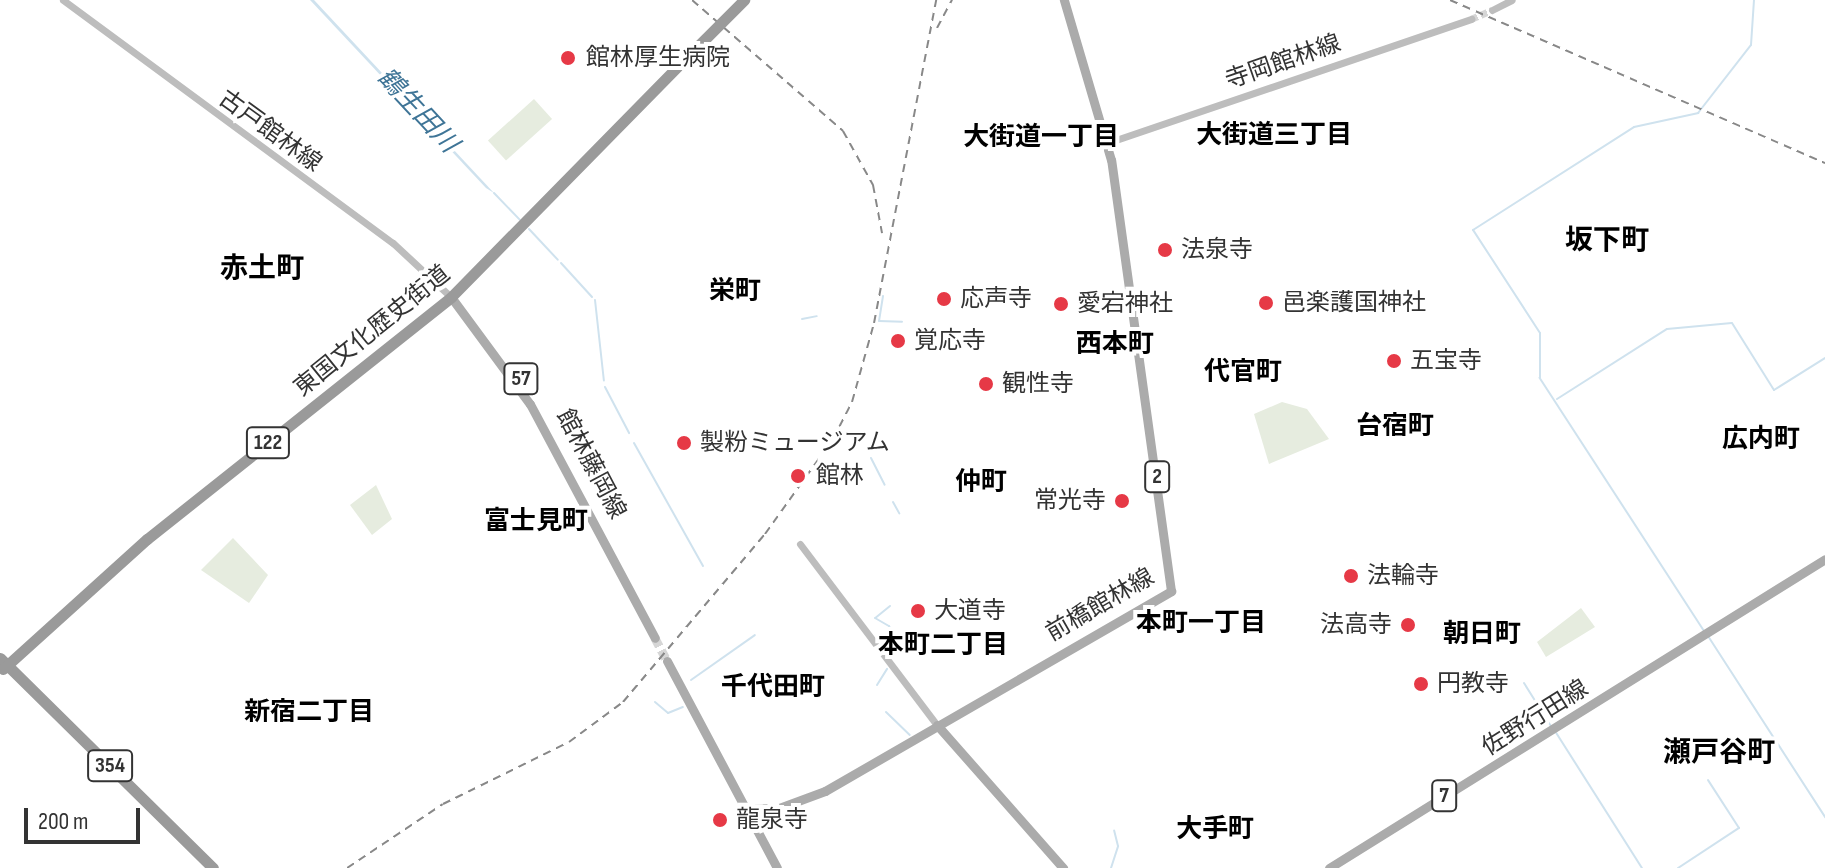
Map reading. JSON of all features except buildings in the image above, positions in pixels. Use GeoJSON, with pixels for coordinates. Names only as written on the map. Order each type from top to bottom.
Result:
{"type":"FeatureCollection","features":[{"type":"Feature","properties":{"kind":"highway","name":"東国文化歴史街道"},"geometry":{"type":"LineString","coordinates":[[2,664],[147,539],[451,297],[744,0]]}},
{"type":"Feature","properties":{"kind":"highway","name":"354"},"geometry":{"type":"LineString","coordinates":[[2,664],[210,868]]}},
{"type":"Feature","properties":{"kind":"main road","name":"古戸館林線"},"geometry":{"type":"LineString","coordinates":[[63,0],[393,243],[451,297]]}},
{"type":"Feature","properties":{"kind":"main road","name":"前橋館林線"},"geometry":{"type":"LineString","coordinates":[[749,809],[779,808],[812,797],[1171,591],[1107,143],[1064,0]]}},
{"type":"Feature","properties":{"kind":"main road"},"geometry":{"type":"LineString","coordinates":[[1492,10],[1512,0]]}},
{"type":"Feature","properties":{"kind":"main road","name":"寺岡館林線"},"geometry":{"type":"LineString","coordinates":[[1107,143],[1471,19]]}},
{"type":"Feature","properties":{"kind":"main road","name":"館林藤岡線"},"geometry":{"type":"LineString","coordinates":[[451,297],[523,391],[657,636]]}},
{"type":"Feature","properties":{"kind":"main road"},"geometry":{"type":"LineString","coordinates":[[800,544],[937,725],[1063,868]]}},
{"type":"Feature","properties":{"kind":"main road","name":"佐野行田線"},"geometry":{"type":"LineString","coordinates":[[1329,868],[1825,556]]}},
{"type":"Feature","properties":{"kind":"main road"},"geometry":{"type":"LineString","coordinates":[[669,659],[777,868]]}},
{"type":"Feature","properties":{"kind":"shaded area"},"geometry":{"type":"Polygon","coordinates":[[[534,99],[552,119],[506,161],[488,140],[534,99]]]}},
{"type":"Feature","properties":{"kind":"shaded area"},"geometry":{"type":"Polygon","coordinates":[[[1282,402],[1307,409],[1329,439],[1269,464],[1254,414],[1282,402]]]}},
{"type":"Feature","properties":{"kind":"shaded area"},"geometry":{"type":"Polygon","coordinates":[[[376,485],[392,519],[372,535],[350,505],[376,485]]]}},
{"type":"Feature","properties":{"kind":"shaded area"},"geometry":{"type":"Polygon","coordinates":[[[233,538],[268,575],[249,603],[201,570],[233,538]]]}},
{"type":"Feature","properties":{"kind":"shaded area"},"geometry":{"type":"Polygon","coordinates":[[[1581,608],[1595,627],[1546,657],[1537,642],[1581,608]]]}},
{"type":"Feature","properties":{"kind":"water"},"geometry":{"type":"Polygon","coordinates":[[[310,0],[314,0],[494,193],[486,188],[310,0]]]}},
{"type":"Feature","properties":{"kind":"waterway"},"geometry":{"type":"LineString","coordinates":[[1704,631],[1540,378],[1540,333],[1473,230],[1634,127],[1698,113],[1751,45],[1754,0]]}},
{"type":"Feature","properties":{"kind":"waterway","name":"鶴生田川"},"geometry":{"type":"LineString","coordinates":[[494,193],[520,220]]}},
{"type":"Feature","properties":{"kind":"waterway","name":"鶴生田川"},"geometry":{"type":"LineString","coordinates":[[529,229],[558,260]]}},
{"type":"Feature","properties":{"kind":"waterway","name":"鶴生田川"},"geometry":{"type":"LineString","coordinates":[[561,263],[592,297]]}},
{"type":"Feature","properties":{"kind":"waterway"},"geometry":{"type":"LineString","coordinates":[[883,296],[879,321],[902,322]]}},
{"type":"Feature","properties":{"kind":"waterway","name":"鶴生田川"},"geometry":{"type":"LineString","coordinates":[[595,300],[604,381]]}},
{"type":"Feature","properties":{"kind":"waterway"},"geometry":{"type":"LineString","coordinates":[[802,319],[817,316]]}},
{"type":"Feature","properties":{"kind":"waterway"},"geometry":{"type":"LineString","coordinates":[[1557,399],[1667,329],[1732,323],[1774,390],[1825,358]]}},
{"type":"Feature","properties":{"kind":"waterway","name":"鶴生田川"},"geometry":{"type":"LineString","coordinates":[[605,387],[629,433]]}},
{"type":"Feature","properties":{"kind":"waterway","name":"鶴生田川"},"geometry":{"type":"LineString","coordinates":[[634,443],[703,566]]}},
{"type":"Feature","properties":{"kind":"waterway"},"geometry":{"type":"LineString","coordinates":[[871,458],[885,485]]}},
{"type":"Feature","properties":{"kind":"waterway"},"geometry":{"type":"LineString","coordinates":[[893,502],[899,513]]}},
{"type":"Feature","properties":{"kind":"waterway"},"geometry":{"type":"LineString","coordinates":[[890,606],[875,618],[889,626],[902,654]]}},
{"type":"Feature","properties":{"kind":"waterway"},"geometry":{"type":"LineString","coordinates":[[691,680],[755,635]]}},
{"type":"Feature","properties":{"kind":"waterway"},"geometry":{"type":"LineString","coordinates":[[1708,636],[1825,817]]}},
{"type":"Feature","properties":{"kind":"waterway"},"geometry":{"type":"LineString","coordinates":[[877,685],[887,669]]}},
{"type":"Feature","properties":{"kind":"waterway"},"geometry":{"type":"LineString","coordinates":[[1524,683],[1551,726]]}},
{"type":"Feature","properties":{"kind":"waterway"},"geometry":{"type":"LineString","coordinates":[[655,702],[668,713],[683,707]]}},
{"type":"Feature","properties":{"kind":"waterway"},"geometry":{"type":"LineString","coordinates":[[886,712],[910,735]]}},
{"type":"Feature","properties":{"kind":"waterway"},"geometry":{"type":"LineString","coordinates":[[1555,731],[1642,868]]}},
{"type":"Feature","properties":{"kind":"waterway"},"geometry":{"type":"LineString","coordinates":[[1678,868],[1739,828],[1708,780]]}},
{"type":"Feature","properties":{"kind":"waterway"},"geometry":{"type":"LineString","coordinates":[[1111,868],[1118,846],[1114,830]]}},
{"type":"Feature","properties":{"kind":"tunnel"},"geometry":{"type":"LineString","coordinates":[[1471,19],[1492,10]]}},
{"type":"Feature","properties":{"kind":"tunnel"},"geometry":{"type":"LineString","coordinates":[[655,638],[667,661]]}},
{"type":"Feature","properties":{"kind":"railway"},"geometry":{"type":"LineString","coordinates":[[692,0],[843,131],[873,185],[882,233]]}},
{"type":"Feature","properties":{"kind":"railway"},"geometry":{"type":"LineString","coordinates":[[347,868],[443,804],[569,742],[623,702],[765,534],[833,439],[852,402],[874,323],[936,0]]}},
{"type":"Feature","properties":{"kind":"railway"},"geometry":{"type":"LineString","coordinates":[[937,28],[952,0]]}},
{"type":"Feature","properties":{"kind":"railway"},"geometry":{"type":"LineString","coordinates":[[1450,0],[1825,163]]}},
{"type":"Feature","properties":{"kind":"place","name":"館林厚生病院"},"geometry":{"type":"Point","coordinates":[568,58]}},
{"type":"Feature","properties":{"kind":"place","name":"法泉寺"},"geometry":{"type":"Point","coordinates":[1165,250]}},
{"type":"Feature","properties":{"kind":"place","name":"応声寺"},"geometry":{"type":"Point","coordinates":[944,299]}},
{"type":"Feature","properties":{"kind":"place","name":"邑楽護国神社"},"geometry":{"type":"Point","coordinates":[1266,303]}},
{"type":"Feature","properties":{"kind":"place","name":"愛宕神社"},"geometry":{"type":"Point","coordinates":[1061,304]}},
{"type":"Feature","properties":{"kind":"place","name":"覚応寺"},"geometry":{"type":"Point","coordinates":[898,341]}},
{"type":"Feature","properties":{"kind":"place","name":"五宝寺"},"geometry":{"type":"Point","coordinates":[1394,361]}},
{"type":"Feature","properties":{"kind":"place","name":"観性寺"},"geometry":{"type":"Point","coordinates":[986,384]}},
{"type":"Feature","properties":{"kind":"place","name":"製粉ミュージアム"},"geometry":{"type":"Point","coordinates":[684,443]}},
{"type":"Feature","properties":{"kind":"place","name":"館林"},"geometry":{"type":"Point","coordinates":[798,476]}},
{"type":"Feature","properties":{"kind":"place","name":"常光寺"},"geometry":{"type":"Point","coordinates":[1122,501]}},
{"type":"Feature","properties":{"kind":"place","name":"法輪寺"},"geometry":{"type":"Point","coordinates":[1351,576]}},
{"type":"Feature","properties":{"kind":"place","name":"大道寺"},"geometry":{"type":"Point","coordinates":[918,611]}},
{"type":"Feature","properties":{"kind":"place","name":"法高寺"},"geometry":{"type":"Point","coordinates":[1408,625]}},
{"type":"Feature","properties":{"kind":"place","name":"円教寺"},"geometry":{"type":"Point","coordinates":[1421,684]}},
{"type":"Feature","properties":{"kind":"place","name":"龍泉寺"},"geometry":{"type":"Point","coordinates":[720,820]}},
{"type":"Feature","properties":{"kind":"district","name":"大街道三丁目"},"geometry":{"type":"Point","coordinates":[1274,136]}},
{"type":"Feature","properties":{"kind":"district","name":"大街道一丁目"},"geometry":{"type":"Point","coordinates":[1041,138]}},
{"type":"Feature","properties":{"kind":"district","name":"坂下町"},"geometry":{"type":"Point","coordinates":[1607,241]}},
{"type":"Feature","properties":{"kind":"district","name":"赤土町"},"geometry":{"type":"Point","coordinates":[262,269]}},
{"type":"Feature","properties":{"kind":"district","name":"栄町"},"geometry":{"type":"Point","coordinates":[735,292]}},
{"type":"Feature","properties":{"kind":"district","name":"西本町"},"geometry":{"type":"Point","coordinates":[1115,345]}},
{"type":"Feature","properties":{"kind":"district","name":"代官町"},"geometry":{"type":"Point","coordinates":[1243,373]}},
{"type":"Feature","properties":{"kind":"district","name":"台宿町"},"geometry":{"type":"Point","coordinates":[1395,427]}},
{"type":"Feature","properties":{"kind":"district","name":"広内町"},"geometry":{"type":"Point","coordinates":[1761,440]}},
{"type":"Feature","properties":{"kind":"district","name":"仲町"},"geometry":{"type":"Point","coordinates":[981,483]}},
{"type":"Feature","properties":{"kind":"district","name":"富士見町"},"geometry":{"type":"Point","coordinates":[536,522]}},
{"type":"Feature","properties":{"kind":"district","name":"本町一丁目"},"geometry":{"type":"Point","coordinates":[1201,624]}},
{"type":"Feature","properties":{"kind":"district","name":"朝日町"},"geometry":{"type":"Point","coordinates":[1482,635]}},
{"type":"Feature","properties":{"kind":"district","name":"本町二丁目"},"geometry":{"type":"Point","coordinates":[943,646]}},
{"type":"Feature","properties":{"kind":"district","name":"千代田町"},"geometry":{"type":"Point","coordinates":[773,688]}},
{"type":"Feature","properties":{"kind":"district","name":"新宿二丁目"},"geometry":{"type":"Point","coordinates":[309,713]}},
{"type":"Feature","properties":{"kind":"district","name":"瀬戸谷町"},"geometry":{"type":"Point","coordinates":[1719,753]}},
{"type":"Feature","properties":{"kind":"district","name":"大手町"},"geometry":{"type":"Point","coordinates":[1215,830]}}]}
